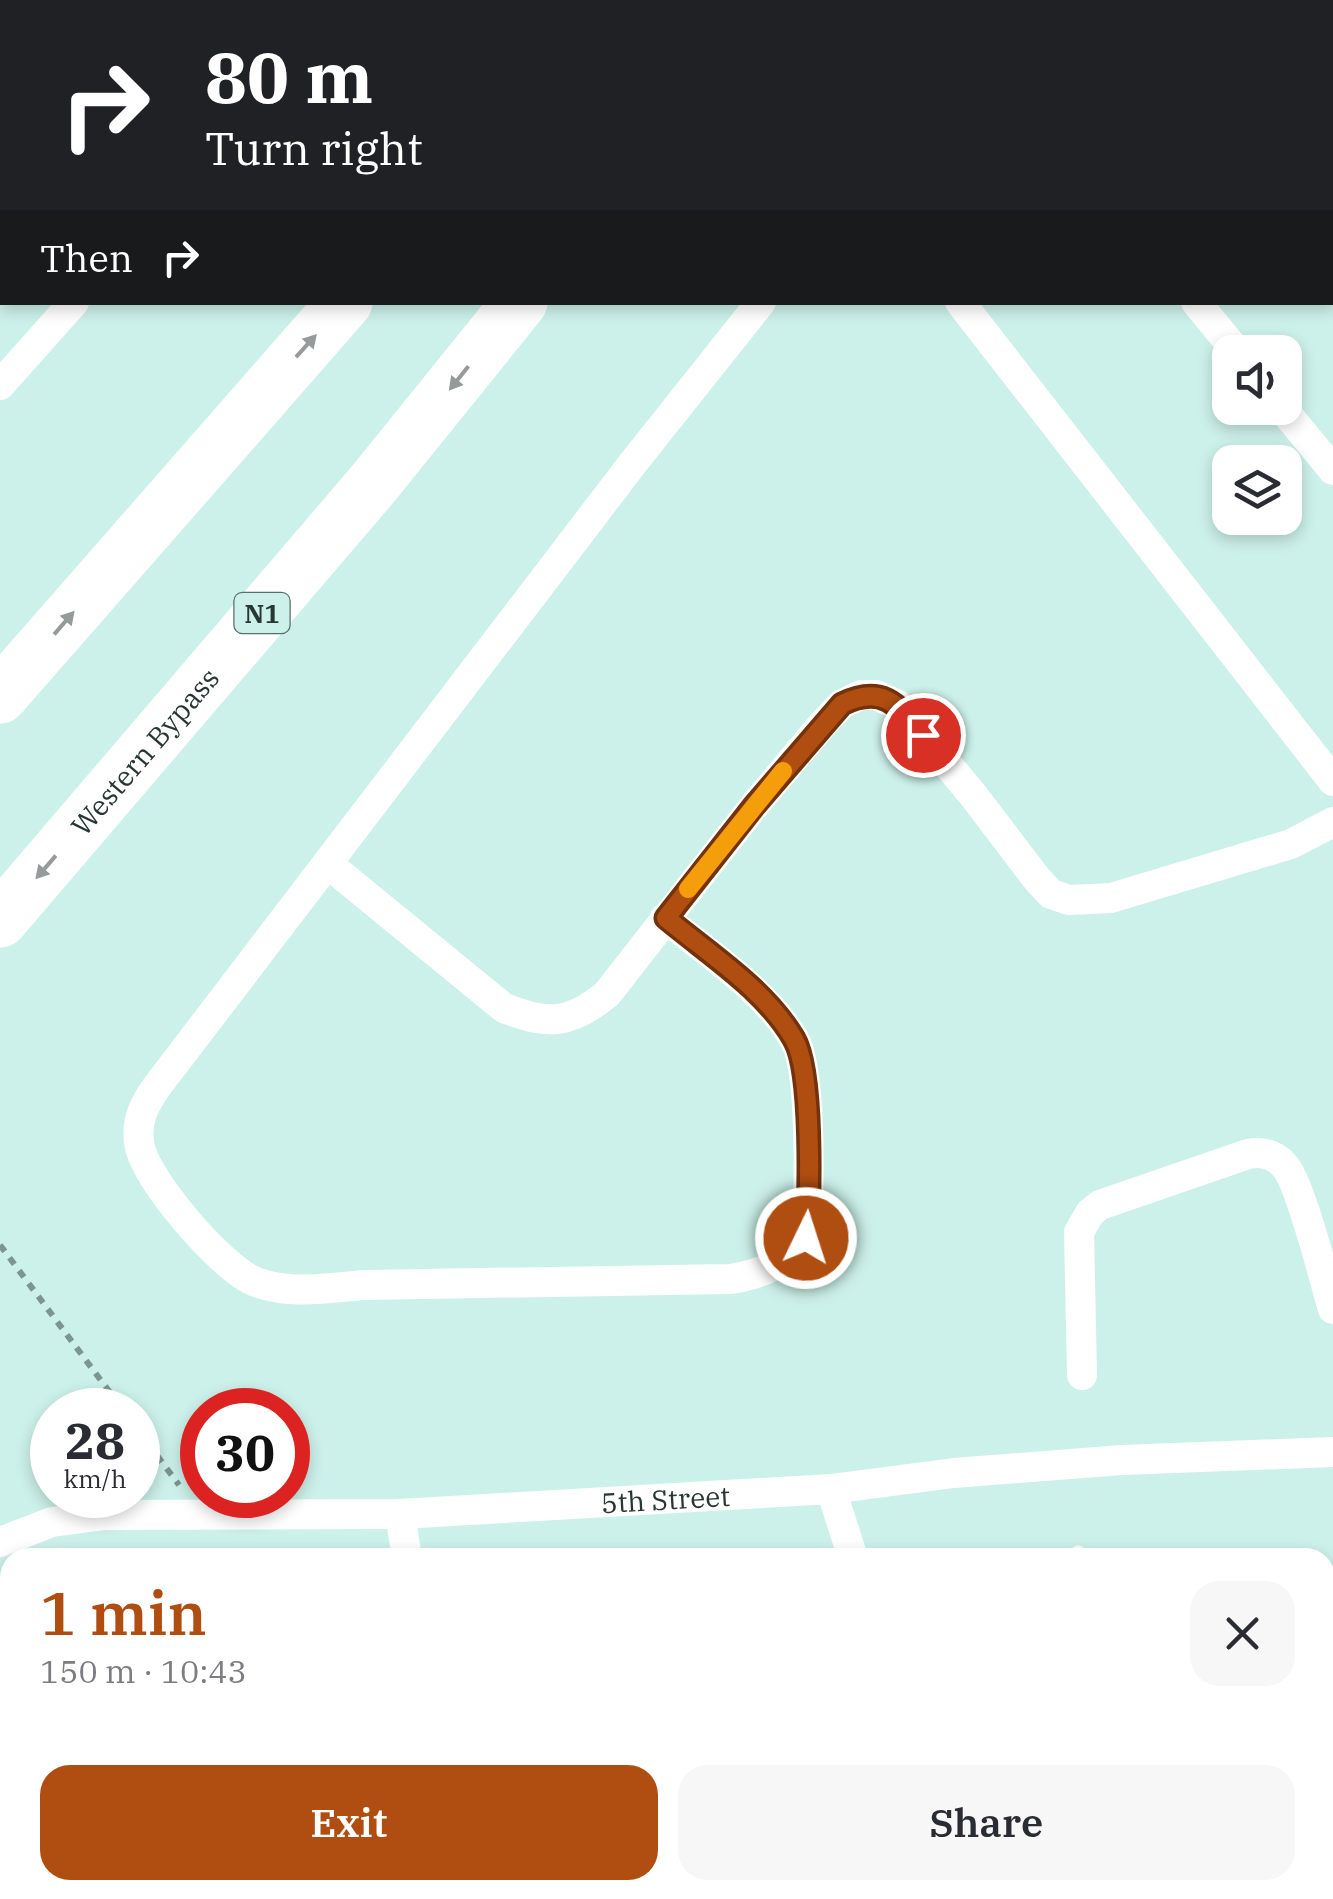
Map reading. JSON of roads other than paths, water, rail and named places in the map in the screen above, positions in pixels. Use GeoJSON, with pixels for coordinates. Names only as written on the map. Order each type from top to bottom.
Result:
{"type":"FeatureCollection","features":[{"type":"Feature","properties":{"kind":"highway"},"geometry":{"type":"LineString","coordinates":[[0,696],[342,305]]}},
{"type":"Feature","properties":{"kind":"highway","name":"Western Bypass"},"geometry":{"type":"LineString","coordinates":[[0,920],[373,484],[518,305]]}},
{"type":"Feature","properties":{"kind":"street"},"geometry":{"type":"LineString","coordinates":[[0,386],[71,305]]}},
{"type":"Feature","properties":{"kind":"street"},"geometry":{"type":"LineString","coordinates":[[666,918],[758,995],[796,1041],[804,1064],[809,1202],[806,1238],[793,1254],[758,1275],[730,1280],[364,1285],[304,1291],[254,1281],[208,1245],[176,1208],[139,1146],[142,1106],[759,305]]}},
{"type":"Feature","properties":{"kind":"street"},"geometry":{"type":"LineString","coordinates":[[962,305],[1333,781]]}},
{"type":"Feature","properties":{"kind":"street"},"geometry":{"type":"LineString","coordinates":[[1198,305],[1223,335]]}},
{"type":"Feature","properties":{"kind":"street"},"geometry":{"type":"LineString","coordinates":[[1296,425],[1333,470]]}},
{"type":"Feature","properties":{"kind":"street"},"geometry":{"type":"LineString","coordinates":[[328,864],[504,1008],[536,1021],[563,1019],[586,1011],[607,994],[822,725],[842,704],[861,695],[876,695],[898,705],[973,795],[1036,880],[1051,894],[1070,900],[1090,901],[1124,894],[1291,844],[1333,822]]}},
{"type":"Feature","properties":{"kind":"street"},"geometry":{"type":"LineString","coordinates":[[1082,1375],[1078,1232],[1082,1223],[1100,1205],[1248,1154],[1260,1152],[1274,1157],[1285,1165],[1294,1180],[1333,1310]]}},
{"type":"Feature","properties":{"kind":"street","name":"5th Street"},"geometry":{"type":"LineString","coordinates":[[0,1542],[30,1528],[72,1518],[400,1514],[831,1489],[972,1471],[1122,1460],[1333,1452]]}},
{"type":"Feature","properties":{"kind":"street"},"geometry":{"type":"LineString","coordinates":[[831,1489],[850,1548]]}},
{"type":"Feature","properties":{"kind":"street"},"geometry":{"type":"LineString","coordinates":[[400,1514],[405,1548]]}}]}
